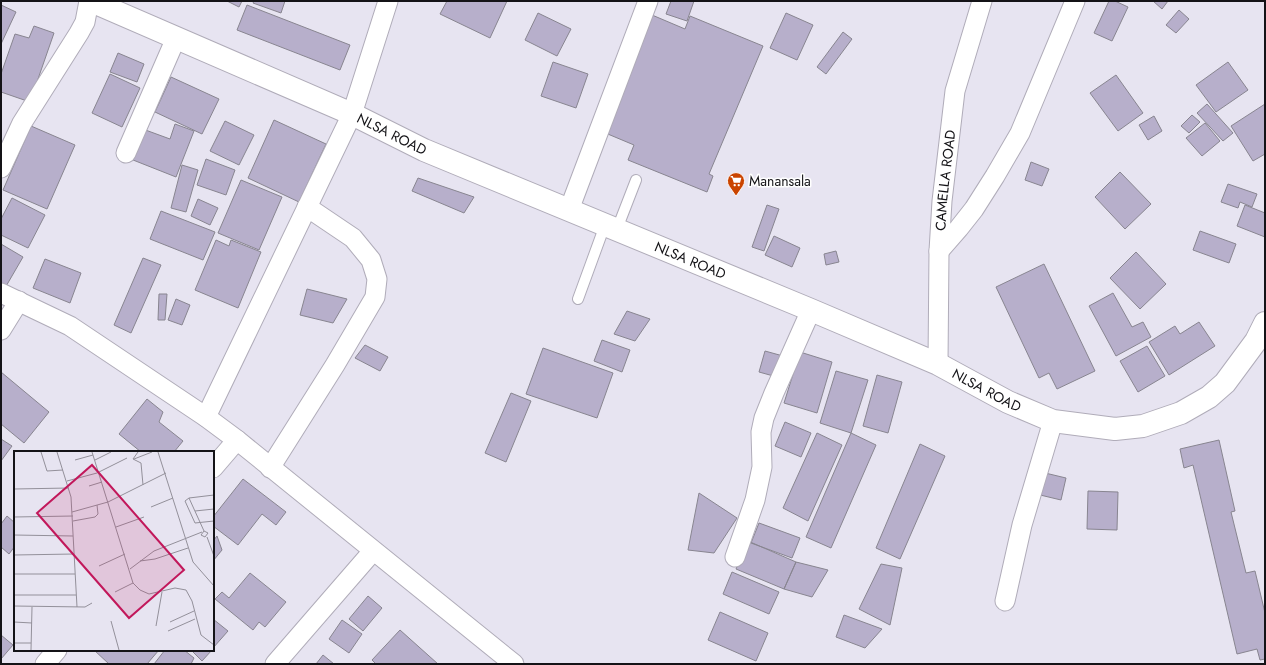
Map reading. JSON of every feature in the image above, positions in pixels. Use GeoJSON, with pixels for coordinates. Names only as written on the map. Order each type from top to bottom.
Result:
{"type":"FeatureCollection","features":[{"type":"Feature","properties":{"kind":"main road","name":"NLSA ROAD"},"geometry":{"type":"LineString","coordinates":[[90,1],[352,114],[424,150],[938,364],[1008,402],[1052,421],[1115,429],[1143,426],[1181,413],[1209,397],[1225,383],[1256,341],[1265,323]]}},
{"type":"Feature","properties":{"kind":"street"},"geometry":{"type":"LineString","coordinates":[[1,168],[22,123],[85,22],[90,1]]}},
{"type":"Feature","properties":{"kind":"street"},"geometry":{"type":"LineString","coordinates":[[206,417],[352,114],[388,1]]}},
{"type":"Feature","properties":{"kind":"street"},"geometry":{"type":"LineString","coordinates":[[569,210],[648,1]]}},
{"type":"Feature","properties":{"kind":"street","name":"CAMELLA ROAD"},"geometry":{"type":"LineString","coordinates":[[938,364],[939,251],[942,201],[955,91],[982,1]]}},
{"type":"Feature","properties":{"kind":"street"},"geometry":{"type":"LineString","coordinates":[[939,251],[974,208],[1020,133],[1075,1]]}},
{"type":"Feature","properties":{"kind":"street"},"geometry":{"type":"LineString","coordinates":[[126,153],[176,38]]}},
{"type":"Feature","properties":{"kind":"street"},"geometry":{"type":"LineString","coordinates":[[270,468],[335,365],[375,297],[377,279],[371,260],[353,238],[307,207]]}},
{"type":"Feature","properties":{"kind":"street"},"geometry":{"type":"LineString","coordinates":[[1,293],[70,326],[206,417],[373,551],[506,662]]}},
{"type":"Feature","properties":{"kind":"street"},"geometry":{"type":"LineString","coordinates":[[1,330],[19,301]]}},
{"type":"Feature","properties":{"kind":"street"},"geometry":{"type":"LineString","coordinates":[[735,557],[755,500],[762,467],[761,432],[764,418],[811,310]]}},
{"type":"Feature","properties":{"kind":"street"},"geometry":{"type":"LineString","coordinates":[[1005,601],[1022,525],[1052,421]]}},
{"type":"Feature","properties":{"kind":"street"},"geometry":{"type":"LineString","coordinates":[[214,467],[236,440]]}},
{"type":"Feature","properties":{"kind":"street"},"geometry":{"type":"LineString","coordinates":[[275,664],[373,551]]}},
{"type":"Feature","properties":{"kind":"street"},"geometry":{"type":"LineString","coordinates":[[45,664],[56,651]]}},
{"type":"Feature","properties":{"kind":"lane"},"geometry":{"type":"LineString","coordinates":[[578,299],[611,227],[630,198],[636,180]]}},
{"type":"Feature","properties":{"kind":"building"},"geometry":{"type":"Polygon","coordinates":[[[227,1],[242,1],[239,7],[227,1]]]}},
{"type":"Feature","properties":{"kind":"building"},"geometry":{"type":"Polygon","coordinates":[[[254,1],[285,1],[281,13],[253,3],[254,1]]]}},
{"type":"Feature","properties":{"kind":"building"},"geometry":{"type":"Polygon","coordinates":[[[447,1],[507,1],[490,38],[440,14],[447,1]]]}},
{"type":"Feature","properties":{"kind":"building"},"geometry":{"type":"Polygon","coordinates":[[[671,1],[694,1],[687,21],[666,14],[671,1]]]}},
{"type":"Feature","properties":{"kind":"building"},"geometry":{"type":"Polygon","coordinates":[[[1109,1],[1115,1],[1128,7],[1112,41],[1094,33],[1109,1]]]}},
{"type":"Feature","properties":{"kind":"building"},"geometry":{"type":"Polygon","coordinates":[[[1153,1],[1168,1],[1162,9],[1153,1]]]}},
{"type":"Feature","properties":{"kind":"building"},"geometry":{"type":"Polygon","coordinates":[[[1,5],[16,12],[1,44],[1,5]]]}},
{"type":"Feature","properties":{"kind":"building"},"geometry":{"type":"Polygon","coordinates":[[[247,5],[350,45],[340,70],[237,30],[247,5]]]}},
{"type":"Feature","properties":{"kind":"building"},"geometry":{"type":"Polygon","coordinates":[[[1179,10],[1189,19],[1176,33],[1166,25],[1179,10]]]}},
{"type":"Feature","properties":{"kind":"building"},"geometry":{"type":"Polygon","coordinates":[[[538,13],[571,29],[557,56],[525,40],[538,13]]]}},
{"type":"Feature","properties":{"kind":"building"},"geometry":{"type":"Polygon","coordinates":[[[786,13],[813,25],[797,60],[770,48],[786,13]]]}},
{"type":"Feature","properties":{"kind":"building"},"geometry":{"type":"Polygon","coordinates":[[[652,15],[685,29],[690,16],[763,46],[709,174],[713,176],[707,192],[628,160],[634,145],[603,132],[652,15]]]}},
{"type":"Feature","properties":{"kind":"building"},"geometry":{"type":"Polygon","coordinates":[[[34,26],[54,33],[30,102],[1,92],[1,74],[15,34],[29,38],[34,26]]]}},
{"type":"Feature","properties":{"kind":"building"},"geometry":{"type":"Polygon","coordinates":[[[843,32],[852,39],[826,74],[817,67],[843,32]]]}},
{"type":"Feature","properties":{"kind":"building"},"geometry":{"type":"Polygon","coordinates":[[[118,53],[144,64],[137,82],[110,72],[118,53]]]}},
{"type":"Feature","properties":{"kind":"building"},"geometry":{"type":"Polygon","coordinates":[[[553,62],[588,74],[576,108],[541,96],[553,62]]]}},
{"type":"Feature","properties":{"kind":"building"},"geometry":{"type":"Polygon","coordinates":[[[1228,62],[1248,90],[1216,112],[1196,85],[1228,62]]]}},
{"type":"Feature","properties":{"kind":"building"},"geometry":{"type":"Polygon","coordinates":[[[110,74],[140,88],[122,127],[92,113],[110,74]]]}},
{"type":"Feature","properties":{"kind":"building"},"geometry":{"type":"Polygon","coordinates":[[[1116,75],[1143,113],[1118,131],[1090,93],[1116,75]]]}},
{"type":"Feature","properties":{"kind":"building"},"geometry":{"type":"Polygon","coordinates":[[[171,77],[219,99],[202,134],[155,112],[171,77]]]}},
{"type":"Feature","properties":{"kind":"building"},"geometry":{"type":"Polygon","coordinates":[[[1207,104],[1233,133],[1223,141],[1197,113],[1207,104]]]}},
{"type":"Feature","properties":{"kind":"building"},"geometry":{"type":"Polygon","coordinates":[[[1265,104],[1265,154],[1253,161],[1231,126],[1265,104]]]}},
{"type":"Feature","properties":{"kind":"building"},"geometry":{"type":"Polygon","coordinates":[[[1192,115],[1200,122],[1189,133],[1181,126],[1192,115]]]}},
{"type":"Feature","properties":{"kind":"building"},"geometry":{"type":"Polygon","coordinates":[[[1154,116],[1162,131],[1148,140],[1139,125],[1154,116]]]}},
{"type":"Feature","properties":{"kind":"building"},"geometry":{"type":"Polygon","coordinates":[[[274,120],[326,144],[299,202],[248,178],[274,120]]]}},
{"type":"Feature","properties":{"kind":"building"},"geometry":{"type":"Polygon","coordinates":[[[225,121],[254,135],[239,165],[210,151],[225,121]]]}},
{"type":"Feature","properties":{"kind":"building"},"geometry":{"type":"Polygon","coordinates":[[[1205,123],[1220,141],[1202,156],[1186,138],[1205,123]]]}},
{"type":"Feature","properties":{"kind":"building"},"geometry":{"type":"Polygon","coordinates":[[[175,124],[194,131],[176,177],[128,158],[140,128],[170,139],[175,124]]]}},
{"type":"Feature","properties":{"kind":"building"},"geometry":{"type":"Polygon","coordinates":[[[31,126],[75,145],[47,209],[3,190],[31,126]]]}},
{"type":"Feature","properties":{"kind":"building"},"geometry":{"type":"Polygon","coordinates":[[[206,159],[235,170],[226,195],[197,185],[206,159]]]}},
{"type":"Feature","properties":{"kind":"building"},"geometry":{"type":"Polygon","coordinates":[[[1031,162],[1049,169],[1042,186],[1025,180],[1031,162]]]}},
{"type":"Feature","properties":{"kind":"building"},"geometry":{"type":"Polygon","coordinates":[[[182,165],[198,170],[186,212],[171,208],[182,165]]]}},
{"type":"Feature","properties":{"kind":"building"},"geometry":{"type":"Polygon","coordinates":[[[1120,172],[1151,204],[1125,229],[1095,197],[1120,172]]]}},
{"type":"Feature","properties":{"kind":"building"},"geometry":{"type":"Polygon","coordinates":[[[418,178],[474,197],[464,213],[412,191],[418,178]]]}},
{"type":"Feature","properties":{"kind":"building"},"geometry":{"type":"Polygon","coordinates":[[[241,180],[282,197],[259,250],[218,233],[241,180]]]}},
{"type":"Feature","properties":{"kind":"building"},"geometry":{"type":"Polygon","coordinates":[[[1228,184],[1257,194],[1252,207],[1240,202],[1238,208],[1221,202],[1228,184]]]}},
{"type":"Feature","properties":{"kind":"building"},"geometry":{"type":"Polygon","coordinates":[[[12,198],[45,215],[28,248],[1,235],[1,219],[12,198]]]}},
{"type":"Feature","properties":{"kind":"building"},"geometry":{"type":"Polygon","coordinates":[[[198,199],[218,208],[210,225],[191,216],[198,199]]]}},
{"type":"Feature","properties":{"kind":"building"},"geometry":{"type":"Polygon","coordinates":[[[767,205],[779,209],[764,251],[752,247],[767,205]]]}},
{"type":"Feature","properties":{"kind":"building"},"geometry":{"type":"Polygon","coordinates":[[[1245,205],[1265,213],[1265,237],[1237,226],[1245,205]]]}},
{"type":"Feature","properties":{"kind":"building"},"geometry":{"type":"Polygon","coordinates":[[[161,211],[215,232],[203,260],[150,239],[161,211]]]}},
{"type":"Feature","properties":{"kind":"building"},"geometry":{"type":"Polygon","coordinates":[[[1200,231],[1236,244],[1229,263],[1193,250],[1200,231]]]}},
{"type":"Feature","properties":{"kind":"building"},"geometry":{"type":"Polygon","coordinates":[[[774,236],[800,248],[792,267],[765,255],[774,236]]]}},
{"type":"Feature","properties":{"kind":"building"},"geometry":{"type":"Polygon","coordinates":[[[216,240],[229,246],[231,240],[261,252],[238,308],[195,290],[216,240]]]}},
{"type":"Feature","properties":{"kind":"building"},"geometry":{"type":"Polygon","coordinates":[[[1,244],[23,257],[5,288],[1,286],[1,244]]]}},
{"type":"Feature","properties":{"kind":"building"},"geometry":{"type":"Polygon","coordinates":[[[836,251],[839,262],[826,265],[824,254],[836,251]]]}},
{"type":"Feature","properties":{"kind":"building"},"geometry":{"type":"Polygon","coordinates":[[[1136,252],[1166,284],[1140,309],[1110,278],[1136,252]]]}},
{"type":"Feature","properties":{"kind":"building"},"geometry":{"type":"Polygon","coordinates":[[[143,258],[161,265],[131,333],[114,325],[143,258]]]}},
{"type":"Feature","properties":{"kind":"building"},"geometry":{"type":"Polygon","coordinates":[[[45,259],[81,273],[70,303],[33,288],[45,259]]]}},
{"type":"Feature","properties":{"kind":"building"},"geometry":{"type":"Polygon","coordinates":[[[1044,264],[1095,371],[1057,389],[1049,373],[1039,378],[996,287],[1044,264]]]}},
{"type":"Feature","properties":{"kind":"building"},"geometry":{"type":"Polygon","coordinates":[[[307,289],[347,299],[333,323],[300,315],[307,289]]]}},
{"type":"Feature","properties":{"kind":"building"},"geometry":{"type":"Polygon","coordinates":[[[1113,293],[1132,327],[1143,322],[1151,337],[1116,356],[1089,306],[1113,293]]]}},
{"type":"Feature","properties":{"kind":"building"},"geometry":{"type":"Polygon","coordinates":[[[159,294],[167,294],[165,320],[158,320],[159,294]]]}},
{"type":"Feature","properties":{"kind":"building"},"geometry":{"type":"Polygon","coordinates":[[[176,299],[190,305],[182,325],[168,320],[176,299]]]}},
{"type":"Feature","properties":{"kind":"building"},"geometry":{"type":"Polygon","coordinates":[[[627,311],[650,319],[635,341],[614,334],[627,311]]]}},
{"type":"Feature","properties":{"kind":"building"},"geometry":{"type":"Polygon","coordinates":[[[1199,322],[1215,346],[1169,375],[1149,342],[1175,326],[1180,334],[1199,322]]]}},
{"type":"Feature","properties":{"kind":"building"},"geometry":{"type":"Polygon","coordinates":[[[602,340],[630,350],[622,372],[594,361],[602,340]]]}},
{"type":"Feature","properties":{"kind":"building"},"geometry":{"type":"Polygon","coordinates":[[[365,345],[388,357],[380,371],[355,358],[365,345]]]}},
{"type":"Feature","properties":{"kind":"building"},"geometry":{"type":"Polygon","coordinates":[[[1147,346],[1165,376],[1138,392],[1120,361],[1147,346]]]}},
{"type":"Feature","properties":{"kind":"building"},"geometry":{"type":"Polygon","coordinates":[[[543,348],[613,373],[597,418],[526,394],[543,348]]]}},
{"type":"Feature","properties":{"kind":"building"},"geometry":{"type":"Polygon","coordinates":[[[765,351],[783,356],[777,377],[759,372],[765,351]]]}},
{"type":"Feature","properties":{"kind":"building"},"geometry":{"type":"Polygon","coordinates":[[[800,352],[832,362],[817,413],[784,403],[800,352]]]}},
{"type":"Feature","properties":{"kind":"building"},"geometry":{"type":"Polygon","coordinates":[[[836,371],[868,380],[851,433],[820,423],[836,371]]]}},
{"type":"Feature","properties":{"kind":"building"},"geometry":{"type":"Polygon","coordinates":[[[1,372],[49,412],[24,443],[1,424],[1,372]]]}},
{"type":"Feature","properties":{"kind":"building"},"geometry":{"type":"Polygon","coordinates":[[[877,375],[902,382],[888,433],[863,426],[877,375]]]}},
{"type":"Feature","properties":{"kind":"building"},"geometry":{"type":"Polygon","coordinates":[[[511,393],[531,401],[506,462],[485,453],[511,393]]]}},
{"type":"Feature","properties":{"kind":"building"},"geometry":{"type":"Polygon","coordinates":[[[147,399],[163,412],[159,422],[183,441],[175,451],[140,451],[119,434],[147,399]]]}},
{"type":"Feature","properties":{"kind":"building"},"geometry":{"type":"Polygon","coordinates":[[[785,422],[811,433],[801,457],[775,446],[785,422]]]}},
{"type":"Feature","properties":{"kind":"building"},"geometry":{"type":"Polygon","coordinates":[[[817,433],[842,445],[808,521],[783,508],[817,433]]]}},
{"type":"Feature","properties":{"kind":"building"},"geometry":{"type":"Polygon","coordinates":[[[851,433],[876,445],[831,548],[806,537],[851,433]]]}},
{"type":"Feature","properties":{"kind":"building"},"geometry":{"type":"Polygon","coordinates":[[[1,439],[12,446],[1,461],[1,439]]]}},
{"type":"Feature","properties":{"kind":"building"},"geometry":{"type":"Polygon","coordinates":[[[1219,440],[1235,511],[1231,512],[1246,573],[1255,571],[1265,613],[1265,659],[1260,660],[1257,649],[1237,654],[1193,465],[1184,468],[1180,449],[1219,440]]]}},
{"type":"Feature","properties":{"kind":"building"},"geometry":{"type":"Polygon","coordinates":[[[920,444],[945,456],[900,559],[876,548],[920,444]]]}},
{"type":"Feature","properties":{"kind":"building"},"geometry":{"type":"Polygon","coordinates":[[[1041,472],[1066,478],[1061,500],[1036,494],[1041,472]]]}},
{"type":"Feature","properties":{"kind":"building"},"geometry":{"type":"Polygon","coordinates":[[[243,479],[286,512],[276,525],[262,514],[238,545],[214,527],[214,516],[243,479]]]}},
{"type":"Feature","properties":{"kind":"building"},"geometry":{"type":"Polygon","coordinates":[[[1088,491],[1118,492],[1117,530],[1087,529],[1088,491]]]}},
{"type":"Feature","properties":{"kind":"building"},"geometry":{"type":"Polygon","coordinates":[[[699,493],[737,518],[714,553],[688,550],[699,493]]]}},
{"type":"Feature","properties":{"kind":"building"},"geometry":{"type":"Polygon","coordinates":[[[7,516],[14,522],[14,547],[9,554],[1,547],[1,524],[7,516]]]}},
{"type":"Feature","properties":{"kind":"building"},"geometry":{"type":"Polygon","coordinates":[[[759,523],[800,538],[792,558],[751,543],[759,523]]]}},
{"type":"Feature","properties":{"kind":"building"},"geometry":{"type":"Polygon","coordinates":[[[217,536],[222,550],[214,560],[214,540],[217,536]]]}},
{"type":"Feature","properties":{"kind":"building"},"geometry":{"type":"Polygon","coordinates":[[[748,541],[796,562],[784,589],[736,569],[748,541]]]}},
{"type":"Feature","properties":{"kind":"building"},"geometry":{"type":"Polygon","coordinates":[[[796,562],[828,570],[812,597],[784,589],[796,562]]]}},
{"type":"Feature","properties":{"kind":"building"},"geometry":{"type":"Polygon","coordinates":[[[881,564],[902,568],[890,625],[859,609],[881,564]]]}},
{"type":"Feature","properties":{"kind":"building"},"geometry":{"type":"Polygon","coordinates":[[[732,572],[779,592],[769,614],[723,594],[732,572]]]}},
{"type":"Feature","properties":{"kind":"building"},"geometry":{"type":"Polygon","coordinates":[[[250,573],[286,602],[265,627],[259,622],[253,630],[215,599],[222,592],[229,598],[250,573]]]}},
{"type":"Feature","properties":{"kind":"building"},"geometry":{"type":"Polygon","coordinates":[[[368,596],[382,608],[363,631],[349,619],[368,596]]]}},
{"type":"Feature","properties":{"kind":"building"},"geometry":{"type":"Polygon","coordinates":[[[720,612],[768,633],[756,661],[708,640],[720,612]]]}},
{"type":"Feature","properties":{"kind":"building"},"geometry":{"type":"Polygon","coordinates":[[[844,615],[882,629],[865,648],[836,637],[844,615]]]}},
{"type":"Feature","properties":{"kind":"building"},"geometry":{"type":"Polygon","coordinates":[[[214,620],[228,631],[214,647],[214,620]]]}},
{"type":"Feature","properties":{"kind":"building"},"geometry":{"type":"Polygon","coordinates":[[[342,620],[362,634],[349,653],[329,639],[342,620]]]}},
{"type":"Feature","properties":{"kind":"building"},"geometry":{"type":"Polygon","coordinates":[[[400,630],[438,664],[376,664],[372,660],[400,630]]]}},
{"type":"Feature","properties":{"kind":"building"},"geometry":{"type":"Polygon","coordinates":[[[1,635],[13,645],[1,659],[1,635]]]}},
{"type":"Feature","properties":{"kind":"building"},"geometry":{"type":"Polygon","coordinates":[[[95,651],[158,651],[147,664],[109,664],[95,651]]]}},
{"type":"Feature","properties":{"kind":"building"},"geometry":{"type":"Polygon","coordinates":[[[164,651],[185,651],[194,658],[191,664],[154,664],[164,651]]]}},
{"type":"Feature","properties":{"kind":"building"},"geometry":{"type":"Polygon","coordinates":[[[192,651],[211,651],[202,661],[192,651]]]}},
{"type":"Feature","properties":{"kind":"building"},"geometry":{"type":"Polygon","coordinates":[[[323,655],[334,664],[316,664],[323,655]]]}},
{"type":"Feature","properties":{"kind":"place","name":"Manansala"},"geometry":{"type":"Point","coordinates":[736,196]}}]}
